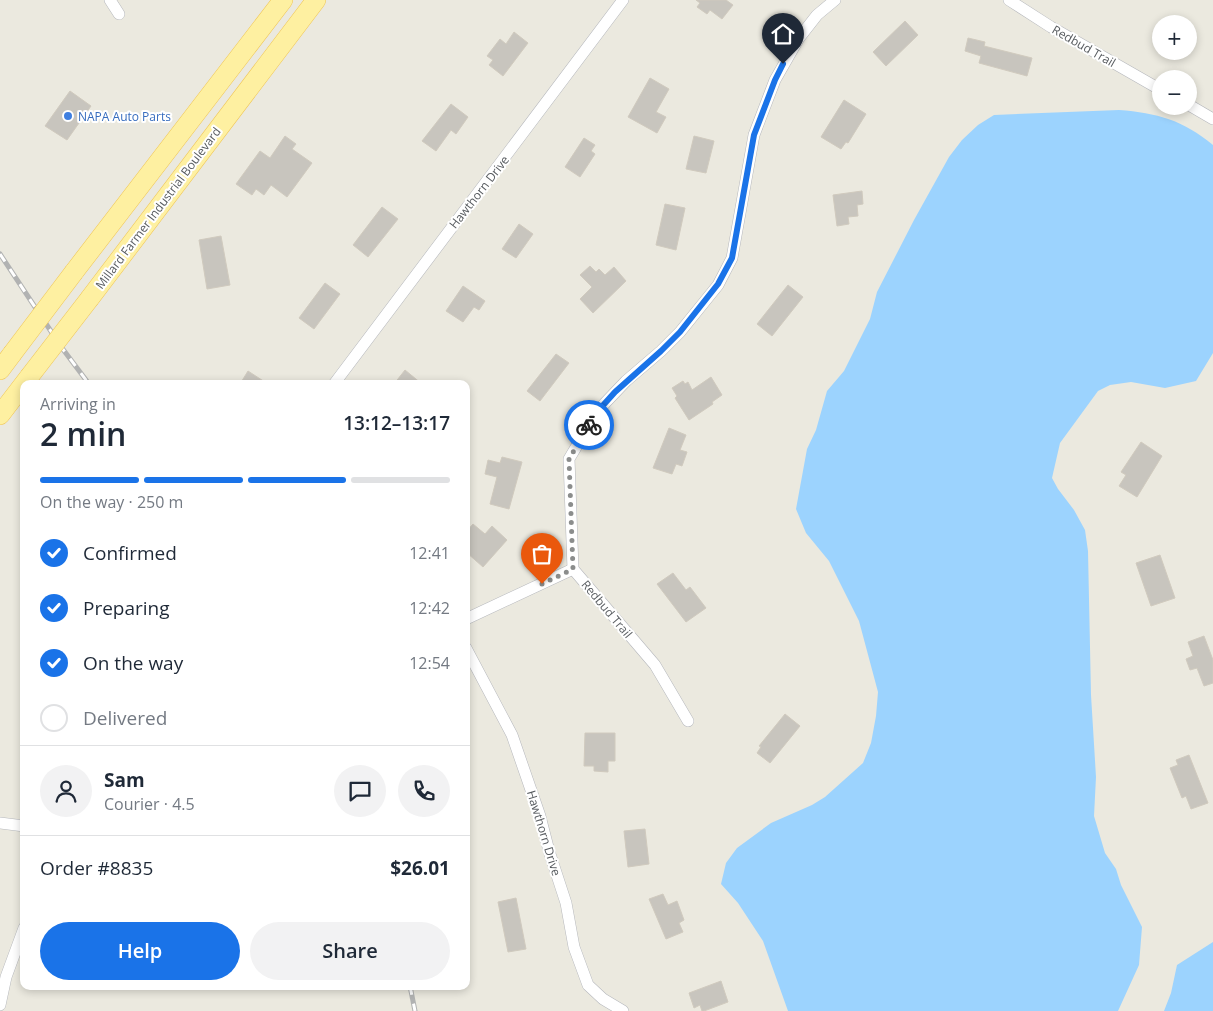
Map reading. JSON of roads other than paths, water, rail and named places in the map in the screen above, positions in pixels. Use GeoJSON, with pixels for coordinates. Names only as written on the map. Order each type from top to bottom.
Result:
{"type":"FeatureCollection","features":[{"type":"Feature","properties":{"kind":"main road"},"geometry":{"type":"LineString","coordinates":[[0,370],[283,0]]}},
{"type":"Feature","properties":{"kind":"main road","name":"Millard Farmer Industrial Boulevard"},"geometry":{"type":"LineString","coordinates":[[26,380],[316,0]]}},
{"type":"Feature","properties":{"kind":"main road","name":"Millard Farmer Industrial Boulevard"},"geometry":{"type":"LineString","coordinates":[[0,415],[20,388]]}},
{"type":"Feature","properties":{"kind":"street"},"geometry":{"type":"LineString","coordinates":[[110,0],[119,14]]}},
{"type":"Feature","properties":{"kind":"street","name":"Hawthorn Drive"},"geometry":{"type":"LineString","coordinates":[[337,380],[623,0]]}},
{"type":"Feature","properties":{"kind":"street","name":"Redbud Trail"},"geometry":{"type":"LineString","coordinates":[[1009,0],[1152,85]]}},
{"type":"Feature","properties":{"kind":"street","name":"Redbud Trail"},"geometry":{"type":"LineString","coordinates":[[688,721],[655,666],[573,569],[569,459],[597,412],[626,381],[680,332],[718,284],[732,258],[754,135],[775,80],[799,38],[830,1]]}},
{"type":"Feature","properties":{"kind":"street"},"geometry":{"type":"LineString","coordinates":[[1197,110],[1213,119]]}},
{"type":"Feature","properties":{"kind":"street"},"geometry":{"type":"LineString","coordinates":[[470,617],[573,569]]}},
{"type":"Feature","properties":{"kind":"street","name":"Hawthorn Drive"},"geometry":{"type":"LineString","coordinates":[[470,656],[512,735],[540,816],[566,903],[574,947],[588,985],[603,999],[623,1011]]}},
{"type":"Feature","properties":{"kind":"street"},"geometry":{"type":"LineString","coordinates":[[0,823],[20,826]]}},
{"type":"Feature","properties":{"kind":"street"},"geometry":{"type":"LineString","coordinates":[[0,1005],[6,977],[20,939]]}},
{"type":"Feature","properties":{"kind":"water"},"geometry":{"type":"Polygon","coordinates":[[[1119,110],[1146,113],[1169,119],[1191,129],[1213,145],[1213,353],[1196,381],[1165,388],[1131,382],[1110,385],[1098,391],[1060,443],[1052,478],[1085,530],[1088,551],[1091,695],[1096,777],[1094,816],[1105,853],[1116,869],[1121,885],[1142,927],[1139,965],[1118,1011],[788,1011],[763,941],[738,903],[721,884],[726,863],[737,848],[771,823],[812,805],[825,797],[863,763],[871,743],[878,692],[859,621],[829,561],[806,533],[796,509],[807,449],[816,430],[827,391],[844,371],[870,319],[877,292],[949,157],[962,140],[978,125],[994,115],[1119,110]]]}},
{"type":"Feature","properties":{"kind":"water"},"geometry":{"type":"Polygon","coordinates":[[[1213,942],[1213,1011],[1164,1011],[1171,993],[1177,965],[1213,942]]]}},
{"type":"Feature","properties":{"kind":"railway"},"geometry":{"type":"LineString","coordinates":[[0,254],[62,348],[86,380]]}},
{"type":"Feature","properties":{"kind":"railway"},"geometry":{"type":"LineString","coordinates":[[411,990],[415,1011]]}},
{"type":"Feature","properties":{"kind":"place","name":"NAPA Auto Parts"},"geometry":{"type":"Point","coordinates":[68,116]}}]}
